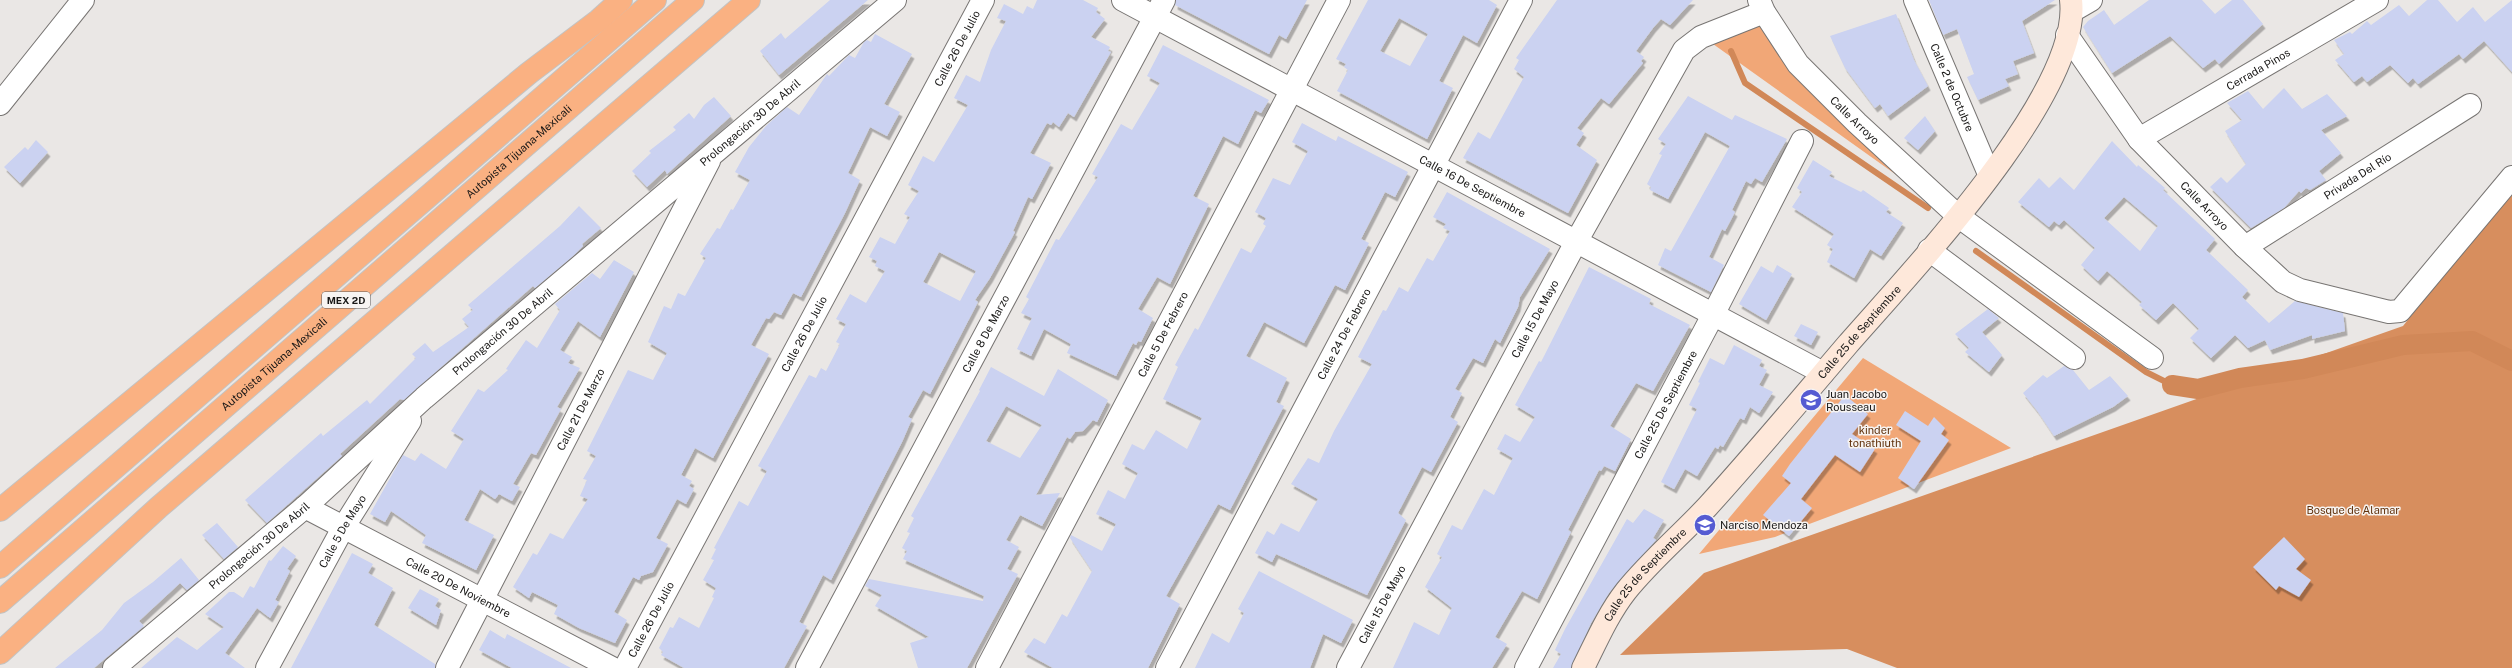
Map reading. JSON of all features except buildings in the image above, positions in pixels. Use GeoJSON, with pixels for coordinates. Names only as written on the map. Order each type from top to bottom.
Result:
{"type":"FeatureCollection","features":[{"type":"Feature","properties":{"kind":"highway"},"geometry":{"type":"LineString","coordinates":[[0,510],[169,368],[528,73],[599,20],[620,0]]}},
{"type":"Feature","properties":{"kind":"highway","name":"MEX 2D"},"geometry":{"type":"LineString","coordinates":[[0,566],[655,0]]}},
{"type":"Feature","properties":{"kind":"highway","name":"Autopista Tijuana-Mexicali"},"geometry":{"type":"LineString","coordinates":[[0,602],[693,0]]}},
{"type":"Feature","properties":{"kind":"highway"},"geometry":{"type":"LineString","coordinates":[[0,652],[153,512],[749,0]]}},
{"type":"Feature","properties":{"kind":"main road","name":"Calle 25 de Septiembre"},"geometry":{"type":"LineString","coordinates":[[1583,668],[1624,593],[1650,562],[1706,508],[1823,373],[1958,216],[2014,142],[2039,103],[2060,57],[2067,35],[2071,6]]}},
{"type":"Feature","properties":{"kind":"street","name":"Prolongación 30 De Abril"},"geometry":{"type":"LineString","coordinates":[[114,668],[305,506],[424,398],[714,151],[895,0]]}},
{"type":"Feature","properties":{"kind":"street","name":"Calle 26 De Julio"},"geometry":{"type":"LineString","coordinates":[[626,668],[983,0]]}},
{"type":"Feature","properties":{"kind":"street","name":"Calle 16 De Septiembre"},"geometry":{"type":"LineString","coordinates":[[1123,0],[1160,9],[1293,90],[1432,166],[1823,373]]}},
{"type":"Feature","properties":{"kind":"street","name":"Calle 5 De Febrero"},"geometry":{"type":"LineString","coordinates":[[986,668],[1293,90],[1339,0]]}},
{"type":"Feature","properties":{"kind":"street","name":"Calle 24 De Febrero"},"geometry":{"type":"LineString","coordinates":[[1167,668],[1521,0]]}},
{"type":"Feature","properties":{"kind":"street","name":"Calle 2 de Octubre"},"geometry":{"type":"LineString","coordinates":[[1915,0],[1989,174]]}},
{"type":"Feature","properties":{"kind":"street"},"geometry":{"type":"LineString","coordinates":[[2071,6],[2091,0]]}},
{"type":"Feature","properties":{"kind":"street","name":"Cerrada Pinos"},"geometry":{"type":"LineString","coordinates":[[2139,139],[2377,0]]}},
{"type":"Feature","properties":{"kind":"street"},"geometry":{"type":"LineString","coordinates":[[0,104],[79,2]]}},
{"type":"Feature","properties":{"kind":"street","name":"Calle Arroyo"},"geometry":{"type":"LineString","coordinates":[[1761,6],[1798,64],[1857,124],[1958,216],[2152,358]]}},
{"type":"Feature","properties":{"kind":"street","name":"Calle 15 De Mayo"},"geometry":{"type":"LineString","coordinates":[[1348,668],[1576,242],[1684,50],[1700,37],[1761,6]]}},
{"type":"Feature","properties":{"kind":"street","name":"Calle 8 De Marzo"},"geometry":{"type":"LineString","coordinates":[[807,668],[1160,9]]}},
{"type":"Feature","properties":{"kind":"street","name":"Calle Arroyo"},"geometry":{"type":"LineString","coordinates":[[2067,35],[2139,139],[2245,247],[2283,282],[2300,290],[2389,312],[2400,311],[2408,304],[2512,177]]}},
{"type":"Feature","properties":{"kind":"street","name":"Privada Del Río"},"geometry":{"type":"LineString","coordinates":[[2245,247],[2470,105]]}},
{"type":"Feature","properties":{"kind":"street","name":"Calle 25 De Septiembre"},"geometry":{"type":"LineString","coordinates":[[1526,668],[1713,315],[1802,140]]}},
{"type":"Feature","properties":{"kind":"street","name":"Calle 21 De Marzo"},"geometry":{"type":"LineString","coordinates":[[447,668],[714,151]]}},
{"type":"Feature","properties":{"kind":"street"},"geometry":{"type":"LineString","coordinates":[[1929,250],[2074,358]]}},
{"type":"Feature","properties":{"kind":"street","name":"Calle 5 De Mayo"},"geometry":{"type":"LineString","coordinates":[[267,668],[343,528],[424,398]]}},
{"type":"Feature","properties":{"kind":"street","name":"Calle 20 De Noviembre"},"geometry":{"type":"LineString","coordinates":[[305,506],[343,528],[483,599],[612,668]]}},
{"type":"Feature","properties":{"kind":"green space"},"geometry":{"type":"Polygon","coordinates":[[[1758,11],[1947,211],[1699,34],[1758,11]]]}},
{"type":"Feature","properties":{"kind":"green space","name":"Bosque de Alamar"},"geometry":{"type":"Polygon","coordinates":[[[2512,189],[2512,668],[1897,668],[1847,649],[1620,655],[1704,573],[2403,326],[2512,189]]]}},
{"type":"Feature","properties":{"kind":"green space","name":"kinder tonathiuth"},"geometry":{"type":"Polygon","coordinates":[[[1863,358],[2011,448],[1775,537],[1699,554],[1863,358]]]}},
{"type":"Feature","properties":{"kind":"waterway"},"geometry":{"type":"LineString","coordinates":[[1731,51],[1745,83],[1928,208]]}},
{"type":"Feature","properties":{"kind":"waterway"},"geometry":{"type":"LineString","coordinates":[[1976,251],[2146,372],[2172,385]]}},
{"type":"Feature","properties":{"kind":"waterway"},"geometry":{"type":"LineString","coordinates":[[2172,385],[2198,389],[2240,378],[2303,369],[2403,345],[2472,341],[2512,361]]}},
{"type":"Feature","properties":{"kind":"place","name":"Juan Jacobo Rousseau"},"geometry":{"type":"Point","coordinates":[1811,400]}},
{"type":"Feature","properties":{"kind":"place","name":"Narciso Mendoza"},"geometry":{"type":"Point","coordinates":[1705,525]}}]}
